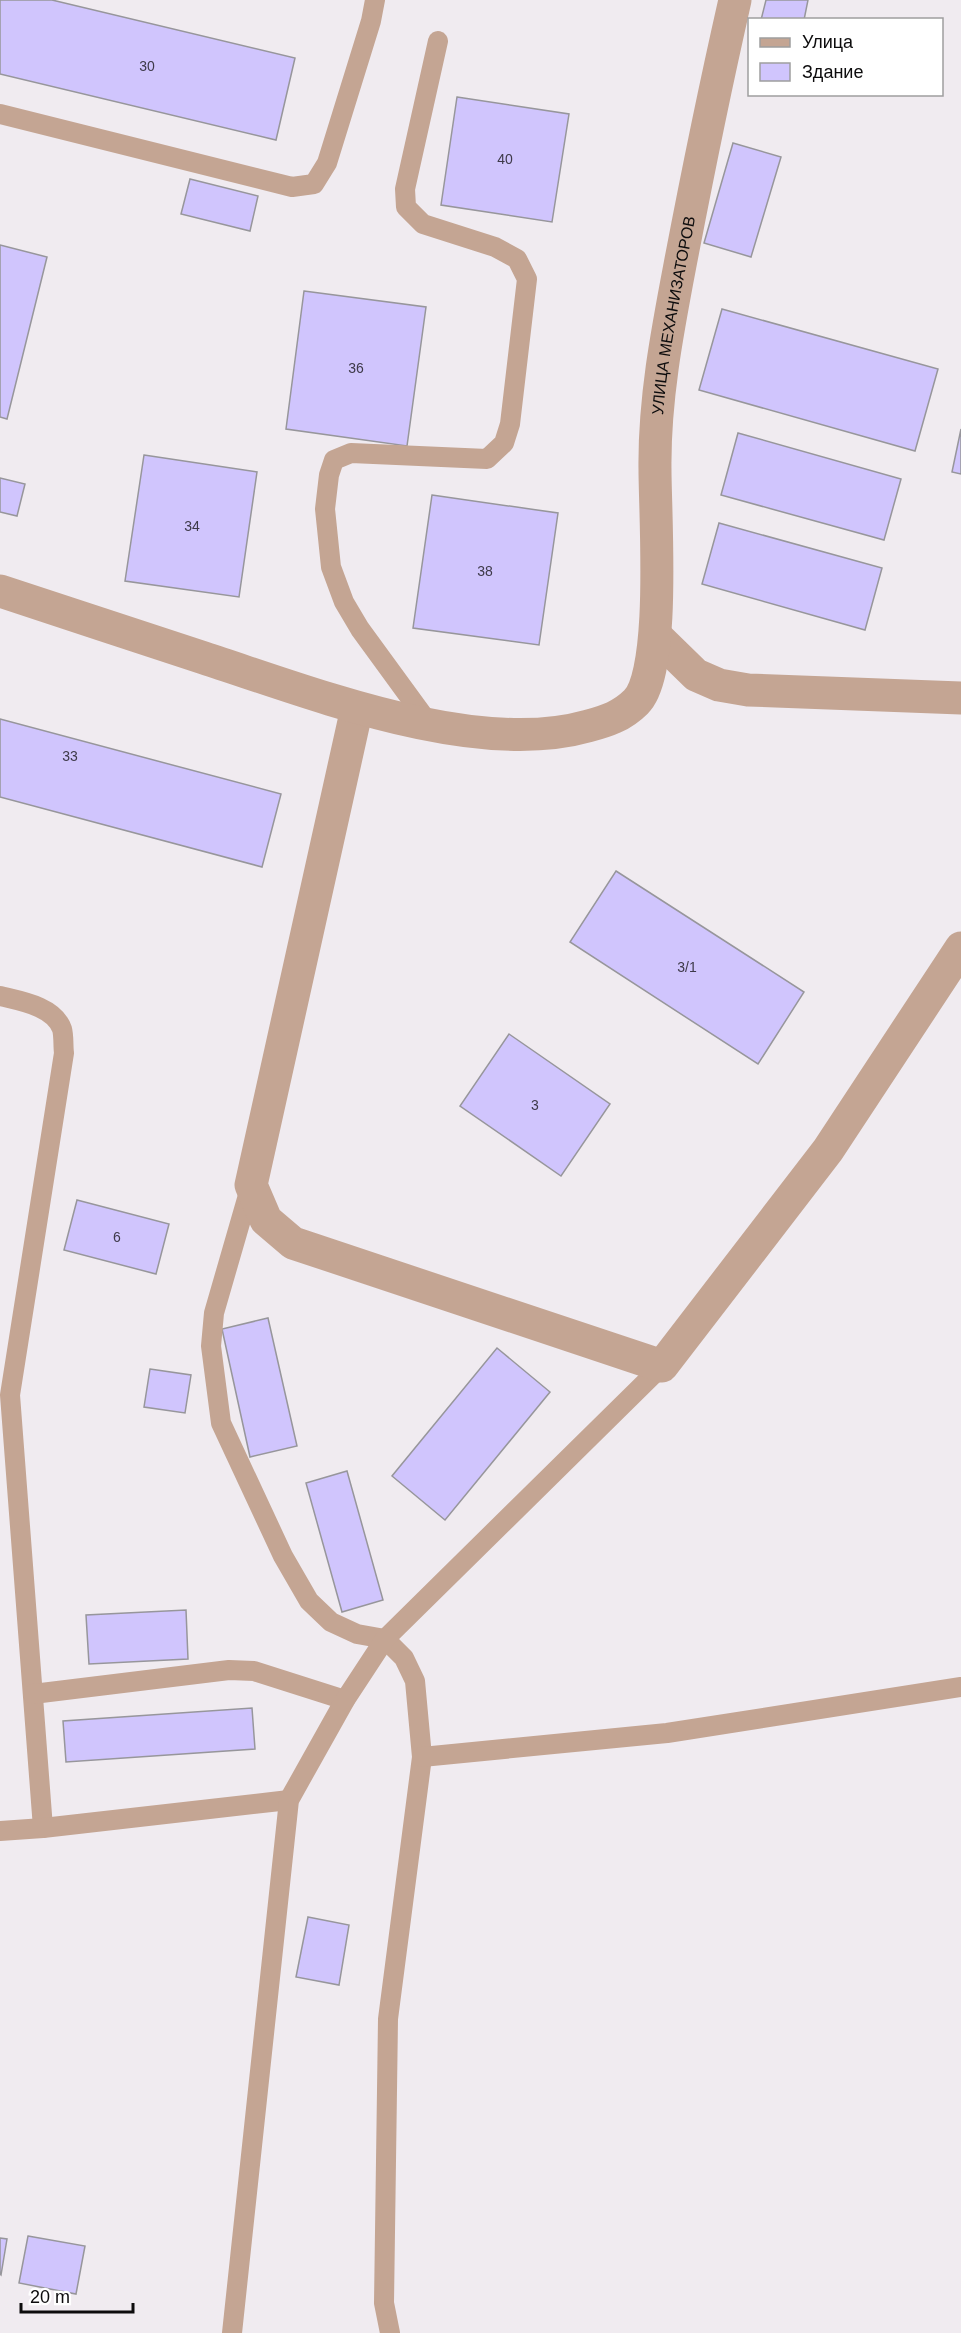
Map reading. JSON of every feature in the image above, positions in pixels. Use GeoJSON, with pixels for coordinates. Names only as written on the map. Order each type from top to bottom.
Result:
{"type":"FeatureCollection","features":[{"type":"Feature","properties":{"kind":"street","name":"УЛИЦА МЕХАНИЗАТОРОВ"},"geometry":{"type":"LineString","coordinates":[[0,591],[357,708],[430,725],[483,733],[540,734],[578,729],[616,718],[639,699],[650,675],[656,636],[655,443],[659,385],[702,147],[735,0]]}},
{"type":"Feature","properties":{"kind":"street"},"geometry":{"type":"LineString","coordinates":[[656,636],[696,675],[719,685],[758,691],[955,705]]}},
{"type":"Feature","properties":{"kind":"street"},"geometry":{"type":"LineString","coordinates":[[357,708],[251,1185],[266,1220],[293,1243],[662,1366],[828,1150],[961,948]]}},
{"type":"Feature","properties":{"kind":"lane"},"geometry":{"type":"LineString","coordinates":[[0,114],[292,187],[314,184],[327,163],[371,21],[375,0]]}},
{"type":"Feature","properties":{"kind":"lane"},"geometry":{"type":"LineString","coordinates":[[430,725],[360,629],[344,602],[331,567],[325,508],[329,476],[334,460],[351,453],[487,459],[504,443],[510,424],[527,279],[517,259],[495,247],[423,224],[406,207],[405,189],[438,41]]}},
{"type":"Feature","properties":{"kind":"lane"},"geometry":{"type":"LineString","coordinates":[[0,996],[29,1003],[48,1012],[62,1028],[64,1053],[10,1395],[43,1828]]}},
{"type":"Feature","properties":{"kind":"lane"},"geometry":{"type":"LineString","coordinates":[[251,1185],[214,1313],[210,1346],[221,1423],[283,1556],[309,1601],[331,1622],[357,1634],[385,1639],[404,1658],[415,1681],[422,1757],[388,2019],[384,2302],[390,2333]]}},
{"type":"Feature","properties":{"kind":"lane"},"geometry":{"type":"LineString","coordinates":[[232,2333],[290,1800],[345,1700],[385,1639],[662,1366]]}},
{"type":"Feature","properties":{"kind":"lane"},"geometry":{"type":"LineString","coordinates":[[33,1694],[237,1670],[254,1671],[345,1700]]}},
{"type":"Feature","properties":{"kind":"lane"},"geometry":{"type":"LineString","coordinates":[[422,1757],[667,1733],[961,1687]]}},
{"type":"Feature","properties":{"kind":"lane"},"geometry":{"type":"LineString","coordinates":[[0,1831],[290,1800]]}},
{"type":"Feature","properties":{"kind":"building"},"geometry":{"type":"Polygon","coordinates":[[[0,0],[52,0],[295,58],[276,140],[0,74],[0,0]]]}},
{"type":"Feature","properties":{"kind":"building"},"geometry":{"type":"Polygon","coordinates":[[[766,0],[808,0],[804,18],[762,18],[766,0]]]}},
{"type":"Feature","properties":{"kind":"building"},"geometry":{"type":"Polygon","coordinates":[[[457,97],[569,114],[552,222],[441,205],[457,97]]]}},
{"type":"Feature","properties":{"kind":"building"},"geometry":{"type":"Polygon","coordinates":[[[733,143],[781,157],[751,257],[704,243],[733,143]]]}},
{"type":"Feature","properties":{"kind":"building"},"geometry":{"type":"Polygon","coordinates":[[[190,179],[258,196],[250,231],[181,214],[190,179]]]}},
{"type":"Feature","properties":{"kind":"building"},"geometry":{"type":"Polygon","coordinates":[[[0,245],[47,257],[7,419],[0,417],[0,245]]]}},
{"type":"Feature","properties":{"kind":"building"},"geometry":{"type":"Polygon","coordinates":[[[304,291],[426,307],[407,446],[286,429],[304,291]]]}},
{"type":"Feature","properties":{"kind":"building"},"geometry":{"type":"Polygon","coordinates":[[[722,309],[938,369],[915,451],[699,390],[722,309]]]}},
{"type":"Feature","properties":{"kind":"building"},"geometry":{"type":"Polygon","coordinates":[[[961,429],[961,474],[952,472],[961,429]]]}},
{"type":"Feature","properties":{"kind":"building"},"geometry":{"type":"Polygon","coordinates":[[[738,433],[901,479],[884,540],[721,495],[738,433]]]}},
{"type":"Feature","properties":{"kind":"building"},"geometry":{"type":"Polygon","coordinates":[[[144,455],[257,472],[239,597],[125,581],[144,455]]]}},
{"type":"Feature","properties":{"kind":"building"},"geometry":{"type":"Polygon","coordinates":[[[0,478],[25,484],[17,516],[0,512],[0,478]]]}},
{"type":"Feature","properties":{"kind":"building"},"geometry":{"type":"Polygon","coordinates":[[[432,495],[558,513],[539,645],[413,628],[432,495]]]}},
{"type":"Feature","properties":{"kind":"building"},"geometry":{"type":"Polygon","coordinates":[[[719,523],[882,568],[865,630],[702,584],[719,523]]]}},
{"type":"Feature","properties":{"kind":"building"},"geometry":{"type":"Polygon","coordinates":[[[0,719],[281,794],[262,867],[0,797],[0,719]]]}},
{"type":"Feature","properties":{"kind":"building"},"geometry":{"type":"Polygon","coordinates":[[[616,871],[804,992],[758,1064],[570,942],[616,871]]]}},
{"type":"Feature","properties":{"kind":"building"},"geometry":{"type":"Polygon","coordinates":[[[509,1034],[610,1104],[561,1176],[460,1106],[509,1034]]]}},
{"type":"Feature","properties":{"kind":"building"},"geometry":{"type":"Polygon","coordinates":[[[77,1200],[169,1224],[156,1274],[64,1250],[77,1200]]]}},
{"type":"Feature","properties":{"kind":"building"},"geometry":{"type":"Polygon","coordinates":[[[268,1318],[297,1446],[250,1457],[222,1329],[268,1318]]]}},
{"type":"Feature","properties":{"kind":"building"},"geometry":{"type":"Polygon","coordinates":[[[497,1348],[550,1392],[445,1520],[392,1476],[497,1348]]]}},
{"type":"Feature","properties":{"kind":"building"},"geometry":{"type":"Polygon","coordinates":[[[150,1369],[191,1375],[185,1413],[144,1407],[150,1369]]]}},
{"type":"Feature","properties":{"kind":"building"},"geometry":{"type":"Polygon","coordinates":[[[347,1471],[383,1600],[342,1612],[306,1483],[347,1471]]]}},
{"type":"Feature","properties":{"kind":"building"},"geometry":{"type":"Polygon","coordinates":[[[186,1610],[188,1659],[89,1664],[86,1615],[186,1610]]]}},
{"type":"Feature","properties":{"kind":"building"},"geometry":{"type":"Polygon","coordinates":[[[252,1708],[255,1749],[66,1762],[63,1721],[252,1708]]]}},
{"type":"Feature","properties":{"kind":"building"},"geometry":{"type":"Polygon","coordinates":[[[308,1917],[349,1925],[339,1985],[296,1977],[308,1917]]]}},
{"type":"Feature","properties":{"kind":"building"},"geometry":{"type":"Polygon","coordinates":[[[28,2236],[85,2246],[76,2294],[19,2283],[28,2236]]]}},
{"type":"Feature","properties":{"kind":"building"},"geometry":{"type":"Polygon","coordinates":[[[0,2238],[7,2239],[1,2275],[0,2274],[0,2238]]]}}]}
